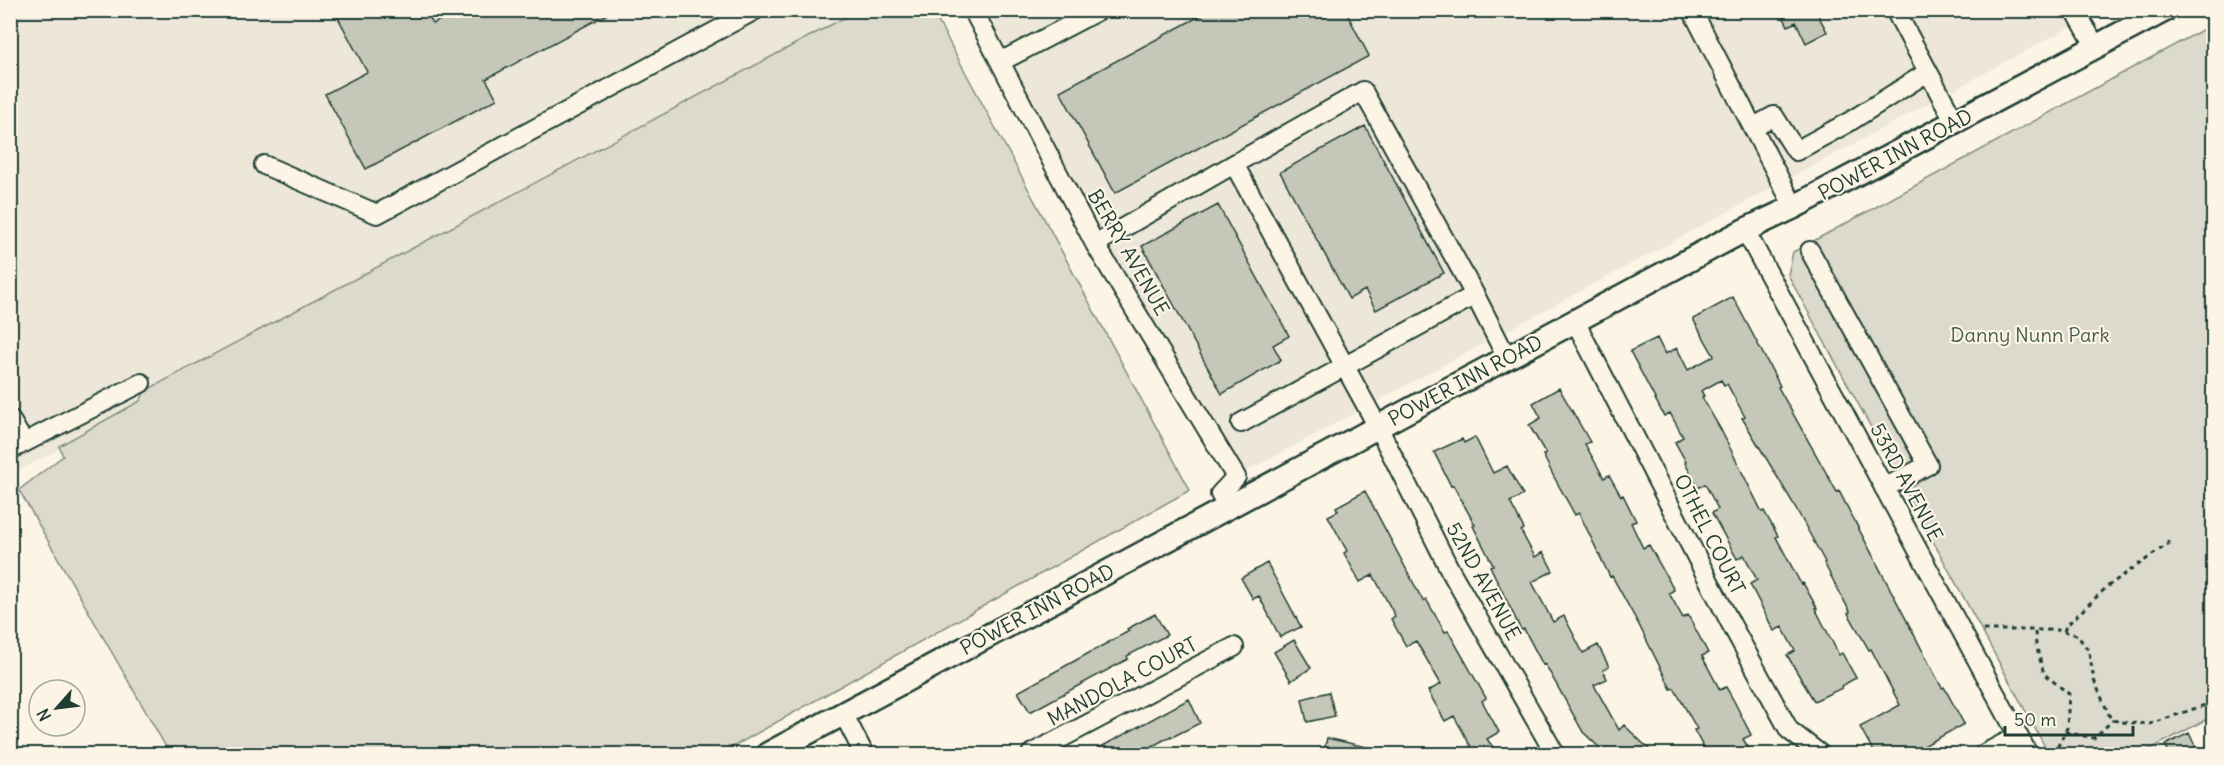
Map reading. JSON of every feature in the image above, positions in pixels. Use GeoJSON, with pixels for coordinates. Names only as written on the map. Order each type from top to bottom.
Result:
{"type":"FeatureCollection","features":[{"type":"Feature","properties":{"kind":"main road","name":"POWER INN ROAD"},"geometry":{"type":"LineString","coordinates":[[768,754],[1745,230],[1794,207],[2159,12]]}},
{"type":"Feature","properties":{"kind":"street"},"geometry":{"type":"LineString","coordinates":[[264,165],[377,214],[755,10]]}},
{"type":"Feature","properties":{"kind":"street","name":"BERRY AVENUE"},"geometry":{"type":"LineString","coordinates":[[973,10],[1095,244],[1236,477],[1220,494],[1228,507]]}},
{"type":"Feature","properties":{"kind":"street"},"geometry":{"type":"LineString","coordinates":[[1000,62],[1099,10]]}},
{"type":"Feature","properties":{"kind":"street"},"geometry":{"type":"LineString","coordinates":[[1692,10],[1794,207]]}},
{"type":"Feature","properties":{"kind":"street"},"geometry":{"type":"LineString","coordinates":[[1895,10],[1955,122]]}},
{"type":"Feature","properties":{"kind":"street"},"geometry":{"type":"LineString","coordinates":[[2075,10],[2096,47]]}},
{"type":"Feature","properties":{"kind":"street"},"geometry":{"type":"LineString","coordinates":[[1754,128],[1774,116],[1796,151],[1849,122],[1928,72]]}},
{"type":"Feature","properties":{"kind":"street"},"geometry":{"type":"LineString","coordinates":[[1095,244],[1363,91],[1508,358]]}},
{"type":"Feature","properties":{"kind":"street","name":"52ND AVENUE"},"geometry":{"type":"LineString","coordinates":[[1234,164],[1378,427],[1450,570],[1555,754]]}},
{"type":"Feature","properties":{"kind":"street","name":"53RD AVENUE"},"geometry":{"type":"LineString","coordinates":[[1745,230],[2028,754]]}},
{"type":"Feature","properties":{"kind":"street"},"geometry":{"type":"LineString","coordinates":[[1810,251],[1928,465],[1884,488]]}},
{"type":"Feature","properties":{"kind":"street"},"geometry":{"type":"LineString","coordinates":[[1241,423],[1475,295]]}},
{"type":"Feature","properties":{"kind":"street","name":"OTHEL COURT"},"geometry":{"type":"LineString","coordinates":[[1575,321],[1730,622],[1789,730],[1820,754]]}},
{"type":"Feature","properties":{"kind":"street"},"geometry":{"type":"LineString","coordinates":[[10,419],[17,447],[141,382]]}},
{"type":"Feature","properties":{"kind":"street","name":"MANDOLA COURT"},"geometry":{"type":"LineString","coordinates":[[1031,754],[1234,647]]}},
{"type":"Feature","properties":{"kind":"street"},"geometry":{"type":"LineString","coordinates":[[843,713],[864,754]]}},
{"type":"Feature","properties":{"kind":"street"},"geometry":{"type":"LineString","coordinates":[[1984,754],[2019,736]]}},
{"type":"Feature","properties":{"kind":"path"},"geometry":{"type":"LineString","coordinates":[[2064,631],[2066,626],[2102,592],[2168,544],[2168,538]]}},
{"type":"Feature","properties":{"kind":"path"},"geometry":{"type":"LineString","coordinates":[[1983,630],[2064,631],[2077,635],[2086,646],[2094,680],[2113,720],[2136,724],[2156,723],[2214,702]]}},
{"type":"Feature","properties":{"kind":"path"},"geometry":{"type":"LineString","coordinates":[[2035,632],[2044,674],[2069,694],[2065,732],[2054,754]]}},
{"type":"Feature","properties":{"kind":"path"},"geometry":{"type":"LineString","coordinates":[[2065,732],[2094,738],[2113,720]]}},
{"type":"Feature","properties":{"kind":"shaded area"},"geometry":{"type":"Polygon","coordinates":[[[11,11],[883,11],[11,475],[11,11]]]}},
{"type":"Feature","properties":{"kind":"shaded area"},"geometry":{"type":"Polygon","coordinates":[[[979,11],[2100,11],[1236,477],[979,11]]]}},
{"type":"Feature","properties":{"kind":"green space"},"geometry":{"type":"Polygon","coordinates":[[[932,10],[1190,490],[720,754],[170,754],[19,490],[63,456],[59,446],[140,401],[145,391],[857,11],[932,10]]]}},
{"type":"Feature","properties":{"kind":"green space","name":"Danny Nunn Park"},"geometry":{"type":"Polygon","coordinates":[[[2213,24],[2213,716],[2141,754],[2049,754],[1788,275],[1793,252],[2213,24]]]}},
{"type":"Feature","properties":{"kind":"building"},"geometry":{"type":"Polygon","coordinates":[[[334,10],[426,10],[433,24],[457,10],[615,10],[486,79],[497,99],[366,169],[325,94],[367,72],[334,10]]]}},
{"type":"Feature","properties":{"kind":"building"},"geometry":{"type":"Polygon","coordinates":[[[1211,10],[1345,10],[1369,56],[1115,193],[1060,91],[1211,10]]]}},
{"type":"Feature","properties":{"kind":"building"},"geometry":{"type":"Polygon","coordinates":[[[1780,10],[1818,10],[1816,11],[1827,32],[1806,43],[1796,22],[1788,26],[1780,10]]]}},
{"type":"Feature","properties":{"kind":"building"},"geometry":{"type":"Polygon","coordinates":[[[1365,126],[1444,273],[1376,310],[1365,290],[1349,299],[1280,172],[1365,126]]]}},
{"type":"Feature","properties":{"kind":"building"},"geometry":{"type":"Polygon","coordinates":[[[1218,205],[1289,336],[1273,345],[1281,360],[1222,394],[1142,246],[1218,205]]]}},
{"type":"Feature","properties":{"kind":"building"},"geometry":{"type":"Polygon","coordinates":[[[1733,297],[1780,386],[1778,387],[1837,492],[1839,491],[1942,688],[1944,687],[1964,724],[1909,754],[1875,754],[1860,727],[1900,705],[1871,649],[1869,650],[1848,613],[1850,612],[1793,503],[1742,418],[1745,417],[1727,384],[1724,385],[1721,380],[1701,391],[1704,396],[1702,397],[1762,512],[1764,511],[1778,536],[1776,537],[1801,584],[1803,583],[1817,608],[1815,608],[1839,655],[1842,653],[1856,678],[1841,686],[1842,688],[1814,701],[1787,655],[1795,651],[1782,627],[1774,631],[1750,584],[1757,580],[1744,555],[1737,559],[1712,513],[1718,509],[1705,484],[1698,488],[1685,463],[1675,442],[1683,437],[1670,413],[1664,416],[1630,351],[1657,338],[1665,354],[1677,348],[1688,370],[1714,356],[1693,319],[1733,297]]]}},
{"type":"Feature","properties":{"kind":"building"},"geometry":{"type":"Polygon","coordinates":[[[1559,388],[1590,442],[1585,444],[1604,478],[1609,475],[1621,496],[1623,495],[1636,521],[1631,523],[1643,548],[1649,545],[1674,590],[1669,593],[1683,618],[1688,615],[1708,653],[1702,656],[1720,690],[1726,687],[1735,703],[1751,735],[1743,739],[1752,754],[1707,754],[1694,730],[1697,729],[1674,688],[1671,689],[1639,625],[1612,576],[1610,577],[1579,513],[1575,515],[1554,477],[1543,455],[1546,454],[1529,425],[1541,418],[1533,403],[1559,388]]]}},
{"type":"Feature","properties":{"kind":"building"},"geometry":{"type":"Polygon","coordinates":[[[1475,437],[1493,473],[1507,466],[1523,495],[1510,502],[1524,529],[1521,531],[1535,557],[1543,552],[1553,571],[1532,582],[1553,622],[1564,616],[1583,653],[1598,645],[1609,667],[1603,670],[1607,679],[1594,685],[1619,730],[1624,725],[1654,754],[1606,754],[1583,732],[1524,629],[1521,630],[1490,566],[1493,565],[1473,526],[1475,525],[1453,485],[1451,486],[1434,452],[1462,439],[1464,443],[1475,437]]]}},
{"type":"Feature","properties":{"kind":"building"},"geometry":{"type":"Polygon","coordinates":[[[1365,491],[1423,601],[1426,599],[1445,632],[1448,631],[1486,698],[1482,701],[1499,732],[1487,739],[1498,754],[1475,754],[1454,716],[1445,721],[1428,691],[1441,684],[1416,641],[1406,646],[1391,619],[1395,616],[1373,575],[1360,582],[1344,553],[1347,551],[1328,516],[1338,511],[1336,507],[1365,491]]]}},
{"type":"Feature","properties":{"kind":"building"},"geometry":{"type":"Polygon","coordinates":[[[1267,563],[1301,627],[1280,637],[1259,596],[1253,599],[1241,578],[1267,563]]]}},
{"type":"Feature","properties":{"kind":"building"},"geometry":{"type":"Polygon","coordinates":[[[1155,614],[1167,635],[1127,656],[1128,659],[1030,712],[1018,692],[1129,631],[1127,629],[1155,614]]]}},
{"type":"Feature","properties":{"kind":"building"},"geometry":{"type":"Polygon","coordinates":[[[1294,640],[1311,668],[1291,681],[1274,652],[1294,640]]]}},
{"type":"Feature","properties":{"kind":"building"},"geometry":{"type":"Polygon","coordinates":[[[1329,692],[1335,716],[1307,722],[1302,699],[1329,692]]]}},
{"type":"Feature","properties":{"kind":"building"},"geometry":{"type":"Polygon","coordinates":[[[1189,699],[1200,723],[1138,754],[1088,754],[1189,699]]]}},
{"type":"Feature","properties":{"kind":"building"},"geometry":{"type":"Polygon","coordinates":[[[2189,733],[2199,754],[2170,754],[2165,745],[2189,733]]]}},
{"type":"Feature","properties":{"kind":"building"},"geometry":{"type":"Polygon","coordinates":[[[1327,738],[1375,749],[1374,754],[1323,754],[1327,738]]]}}]}
